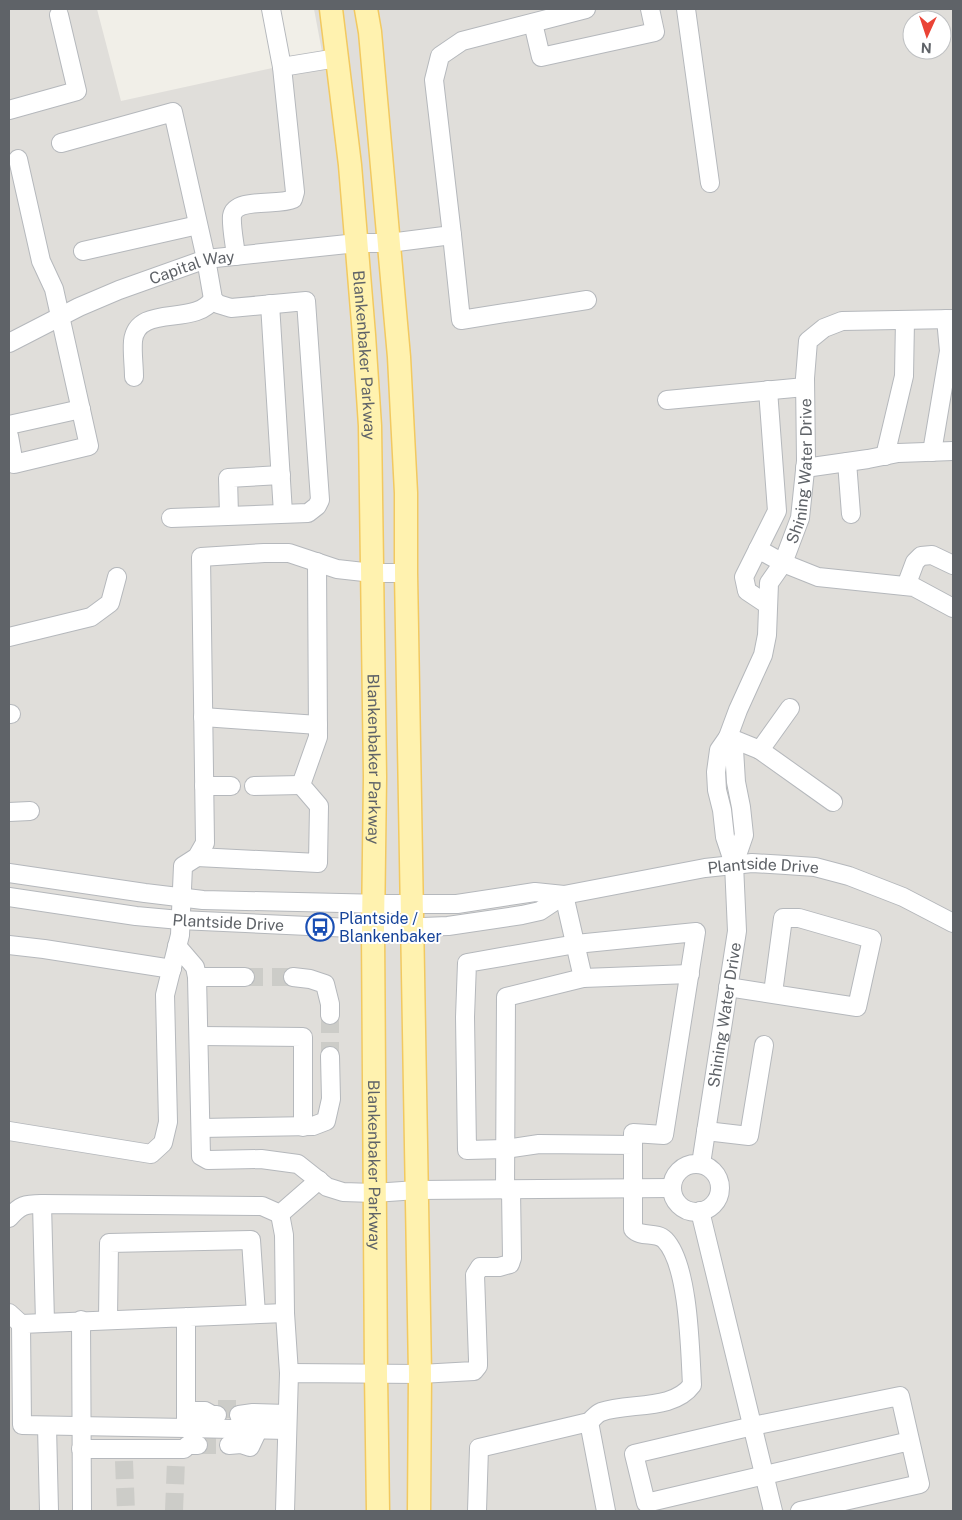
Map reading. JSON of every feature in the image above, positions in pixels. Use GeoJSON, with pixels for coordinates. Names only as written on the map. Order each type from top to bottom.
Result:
{"type":"FeatureCollection","features":[{"type":"Feature","properties":{"kind":"main road","name":"Blankenbaker Parkway"},"geometry":{"type":"LineString","coordinates":[[331,9],[350,165],[370,426],[375,777],[373,904],[374,1193],[378,1511]]}},
{"type":"Feature","properties":{"kind":"main road","name":"Blankenbaker Parkway"},"geometry":{"type":"LineString","coordinates":[[366,9],[370,32],[399,357],[406,493],[420,1374],[419,1511]]}},
{"type":"Feature","properties":{"kind":"street"},"geometry":{"type":"LineString","coordinates":[[236,256],[232,216],[236,209],[246,204],[287,202],[293,199],[295,192],[282,67],[271,9]]}},
{"type":"Feature","properties":{"kind":"street"},"geometry":{"type":"LineString","coordinates":[[586,9],[462,42],[440,56],[434,80],[461,320],[587,300]]}},
{"type":"Feature","properties":{"kind":"street"},"geometry":{"type":"LineString","coordinates":[[533,23],[541,56],[655,32],[650,9]]}},
{"type":"Feature","properties":{"kind":"street"},"geometry":{"type":"LineString","coordinates":[[686,9],[710,183]]}},
{"type":"Feature","properties":{"kind":"street"},"geometry":{"type":"LineString","coordinates":[[9,110],[77,92],[59,15]]}},
{"type":"Feature","properties":{"kind":"street"},"geometry":{"type":"LineString","coordinates":[[282,67],[337,58]]}},
{"type":"Feature","properties":{"kind":"street"},"geometry":{"type":"LineString","coordinates":[[61,143],[173,112],[213,299],[218,304],[231,308],[306,301],[320,500],[317,506],[308,513],[171,518]]}},
{"type":"Feature","properties":{"kind":"street"},"geometry":{"type":"LineString","coordinates":[[9,436],[14,464],[89,446],[54,289],[41,261],[18,159]]}},
{"type":"Feature","properties":{"kind":"street"},"geometry":{"type":"LineString","coordinates":[[83,251],[198,225]]}},
{"type":"Feature","properties":{"kind":"street","name":"Capital Way"},"geometry":{"type":"LineString","coordinates":[[9,343],[60,316],[119,290],[206,260],[357,243],[389,243],[452,235]]}},
{"type":"Feature","properties":{"kind":"street"},"geometry":{"type":"LineString","coordinates":[[134,377],[133,341],[139,326],[164,317],[202,310],[209,307],[213,299]]}},
{"type":"Feature","properties":{"kind":"street"},"geometry":{"type":"LineString","coordinates":[[270,304],[282,513]]}},
{"type":"Feature","properties":{"kind":"street"},"geometry":{"type":"LineString","coordinates":[[932,452],[949,351],[950,319]]}},
{"type":"Feature","properties":{"kind":"street","name":"Shining Water Drive"},"geometry":{"type":"LineString","coordinates":[[701,1164],[737,931],[734,864],[725,837],[716,772],[720,750],[728,737],[763,655],[767,635],[769,583],[783,563],[800,518],[805,468],[805,387],[808,341],[824,328],[842,321],[950,319]]}},
{"type":"Feature","properties":{"kind":"street"},"geometry":{"type":"LineString","coordinates":[[885,456],[904,376],[905,320]]}},
{"type":"Feature","properties":{"kind":"street"},"geometry":{"type":"LineString","coordinates":[[667,400],[805,387]]}},
{"type":"Feature","properties":{"kind":"street"},"geometry":{"type":"LineString","coordinates":[[768,390],[777,512],[744,577],[746,591],[768,605]]}},
{"type":"Feature","properties":{"kind":"street"},"geometry":{"type":"LineString","coordinates":[[9,425],[81,410]]}},
{"type":"Feature","properties":{"kind":"street"},"geometry":{"type":"LineString","coordinates":[[805,468],[898,453],[953,451]]}},
{"type":"Feature","properties":{"kind":"street"},"geometry":{"type":"LineString","coordinates":[[847,462],[851,514]]}},
{"type":"Feature","properties":{"kind":"street"},"geometry":{"type":"LineString","coordinates":[[229,515],[228,478],[281,475]]}},
{"type":"Feature","properties":{"kind":"street"},"geometry":{"type":"LineString","coordinates":[[758,549],[783,563],[818,577],[914,587],[953,608]]}},
{"type":"Feature","properties":{"kind":"street"},"geometry":{"type":"LineString","coordinates":[[197,858],[205,843],[201,557],[289,553],[337,569],[373,573],[406,573]]}},
{"type":"Feature","properties":{"kind":"street"},"geometry":{"type":"LineString","coordinates":[[906,586],[915,562],[921,556],[932,555],[953,565]]}},
{"type":"Feature","properties":{"kind":"street"},"geometry":{"type":"LineString","coordinates":[[301,785],[318,738],[317,562]]}},
{"type":"Feature","properties":{"kind":"street"},"geometry":{"type":"LineString","coordinates":[[9,637],[91,617],[110,603],[117,577]]}},
{"type":"Feature","properties":{"kind":"street"},"geometry":{"type":"LineString","coordinates":[[760,750],[790,708]]}},
{"type":"Feature","properties":{"kind":"street"},"geometry":{"type":"LineString","coordinates":[[203,717],[318,726]]}},
{"type":"Feature","properties":{"kind":"street"},"geometry":{"type":"LineString","coordinates":[[728,737],[760,750],[833,802]]}},
{"type":"Feature","properties":{"kind":"street"},"geometry":{"type":"LineString","coordinates":[[254,786],[301,785]]}},
{"type":"Feature","properties":{"kind":"street"},"geometry":{"type":"LineString","coordinates":[[9,1131],[151,1154],[163,1143],[168,1122],[165,995],[180,934],[183,866],[197,858],[318,863],[319,806],[301,785]]}},
{"type":"Feature","properties":{"kind":"street"},"geometry":{"type":"LineString","coordinates":[[204,786],[231,786]]}},
{"type":"Feature","properties":{"kind":"street"},"geometry":{"type":"LineString","coordinates":[[9,812],[30,811]]}},
{"type":"Feature","properties":{"kind":"street","name":"Plantside Drive"},"geometry":{"type":"LineString","coordinates":[[9,873],[203,900],[457,904],[535,892],[564,895],[705,868],[752,863],[815,867],[849,876],[903,896],[953,924]]}},
{"type":"Feature","properties":{"kind":"street"},"geometry":{"type":"LineString","coordinates":[[60,905],[64,881]]}},
{"type":"Feature","properties":{"kind":"street"},"geometry":{"type":"LineString","coordinates":[[564,895],[583,978]]}},
{"type":"Feature","properties":{"kind":"street","name":"Plantside Drive"},"geometry":{"type":"LineString","coordinates":[[9,897],[136,916],[180,920],[373,929],[485,922],[522,916],[540,911],[564,895]]}},
{"type":"Feature","properties":{"kind":"street"},"geometry":{"type":"LineString","coordinates":[[728,987],[857,1007],[872,940],[799,918],[783,918],[772,993]]}},
{"type":"Feature","properties":{"kind":"street"},"geometry":{"type":"LineString","coordinates":[[477,1511],[479,1448],[589,1422],[599,1413],[675,1399],[688,1392],[692,1385],[682,1279],[678,1265],[674,1254],[664,1238],[636,1232],[633,1229],[632,1188],[633,1146],[633,1133],[664,1135],[696,932],[576,944],[467,963],[464,1017],[467,1150],[505,1149],[539,1144],[633,1146]]}},
{"type":"Feature","properties":{"kind":"street"},"geometry":{"type":"LineString","coordinates":[[9,945],[172,969]]}},
{"type":"Feature","properties":{"kind":"street"},"geometry":{"type":"LineString","coordinates":[[177,946],[195,967],[197,977],[201,1156],[208,1160],[261,1158],[298,1164],[327,1187],[343,1192],[672,1188]]}},
{"type":"Feature","properties":{"kind":"street"},"geometry":{"type":"LineString","coordinates":[[288,1373],[420,1374],[474,1371],[478,1366],[475,1275],[480,1267],[506,1266],[510,1264],[512,1258],[505,1149],[506,997],[583,978],[690,974]]}},
{"type":"Feature","properties":{"kind":"street"},"geometry":{"type":"LineString","coordinates":[[197,977],[245,977]]}},
{"type":"Feature","properties":{"kind":"street"},"geometry":{"type":"LineString","coordinates":[[292,977],[310,979],[325,984],[330,1004],[330,1015]]}},
{"type":"Feature","properties":{"kind":"street"},"geometry":{"type":"LineString","coordinates":[[199,1036],[303,1037],[303,1126]]}},
{"type":"Feature","properties":{"kind":"street"},"geometry":{"type":"LineString","coordinates":[[706,1131],[750,1136],[764,1045]]}},
{"type":"Feature","properties":{"kind":"street"},"geometry":{"type":"LineString","coordinates":[[201,1128],[313,1126],[326,1121],[331,1099],[330,1056]]}},
{"type":"Feature","properties":{"kind":"street"},"geometry":{"type":"LineString","coordinates":[[701,1164],[708,1167],[714,1173],[719,1180],[720,1188],[714,1203],[708,1209],[692,1212],[678,1204],[673,1196],[672,1188],[675,1176],[683,1168],[689,1165],[701,1164]]}},
{"type":"Feature","properties":{"kind":"street"},"geometry":{"type":"LineString","coordinates":[[280,1214],[319,1180]]}},
{"type":"Feature","properties":{"kind":"street"},"geometry":{"type":"LineString","coordinates":[[9,1218],[16,1210],[26,1204],[262,1206],[280,1214]]}},
{"type":"Feature","properties":{"kind":"street"},"geometry":{"type":"LineString","coordinates":[[42,1204],[45,1322]]}},
{"type":"Feature","properties":{"kind":"street"},"geometry":{"type":"LineString","coordinates":[[700,1211],[774,1511]]}},
{"type":"Feature","properties":{"kind":"street"},"geometry":{"type":"LineString","coordinates":[[280,1214],[284,1235],[288,1373],[285,1511]]}},
{"type":"Feature","properties":{"kind":"street"},"geometry":{"type":"LineString","coordinates":[[108,1319],[109,1244],[251,1240],[256,1314]]}},
{"type":"Feature","properties":{"kind":"street"},"geometry":{"type":"LineString","coordinates":[[285,1313],[45,1322],[15,1319],[22,1425],[81,1426],[247,1417],[287,1422]]}},
{"type":"Feature","properties":{"kind":"street"},"geometry":{"type":"LineString","coordinates":[[186,1317],[186,1420]]}},
{"type":"Feature","properties":{"kind":"street"},"geometry":{"type":"LineString","coordinates":[[81,1320],[82,1511]]}},
{"type":"Feature","properties":{"kind":"street"},"geometry":{"type":"LineString","coordinates":[[800,1511],[920,1484],[900,1396],[751,1419],[634,1454],[647,1507],[765,1475],[910,1441]]}},
{"type":"Feature","properties":{"kind":"street"},"geometry":{"type":"LineString","coordinates":[[186,1420],[213,1412]]}},
{"type":"Feature","properties":{"kind":"street"},"geometry":{"type":"LineString","coordinates":[[228,1449],[241,1444],[250,1447],[247,1417]]}},
{"type":"Feature","properties":{"kind":"street"},"geometry":{"type":"LineString","coordinates":[[589,1422],[606,1511]]}},
{"type":"Feature","properties":{"kind":"street"},"geometry":{"type":"LineString","coordinates":[[47,1426],[49,1511]]}},
{"type":"Feature","properties":{"kind":"street"},"geometry":{"type":"LineString","coordinates":[[82,1449],[125,1455],[186,1451]]}},
{"type":"Feature","properties":{"kind":"shaded area"},"geometry":{"type":"Polygon","coordinates":[[[9,9],[97,9],[121,101],[323,57],[314,9],[953,9],[953,1511],[9,1511],[9,9]]]}},
{"type":"Feature","properties":{"kind":"tunnel"},"geometry":{"type":"LineString","coordinates":[[245,977],[293,977]]}},
{"type":"Feature","properties":{"kind":"tunnel"},"geometry":{"type":"LineString","coordinates":[[330,1015],[330,1056]]}},
{"type":"Feature","properties":{"kind":"tunnel"},"geometry":{"type":"LineString","coordinates":[[218,1409],[239,1409]]}},
{"type":"Feature","properties":{"kind":"tunnel"},"geometry":{"type":"LineString","coordinates":[[198,1445],[229,1445]]}},
{"type":"Feature","properties":{"kind":"tunnel"},"geometry":{"type":"LineString","coordinates":[[124,1461],[126,1511]]}},
{"type":"Feature","properties":{"kind":"tunnel"},"geometry":{"type":"LineString","coordinates":[[174,1511],[176,1461]]}},
{"type":"Feature","properties":{"kind":"place","name":"Plantside / Blankenbaker"},"geometry":{"type":"Point","coordinates":[320,927]}}]}
